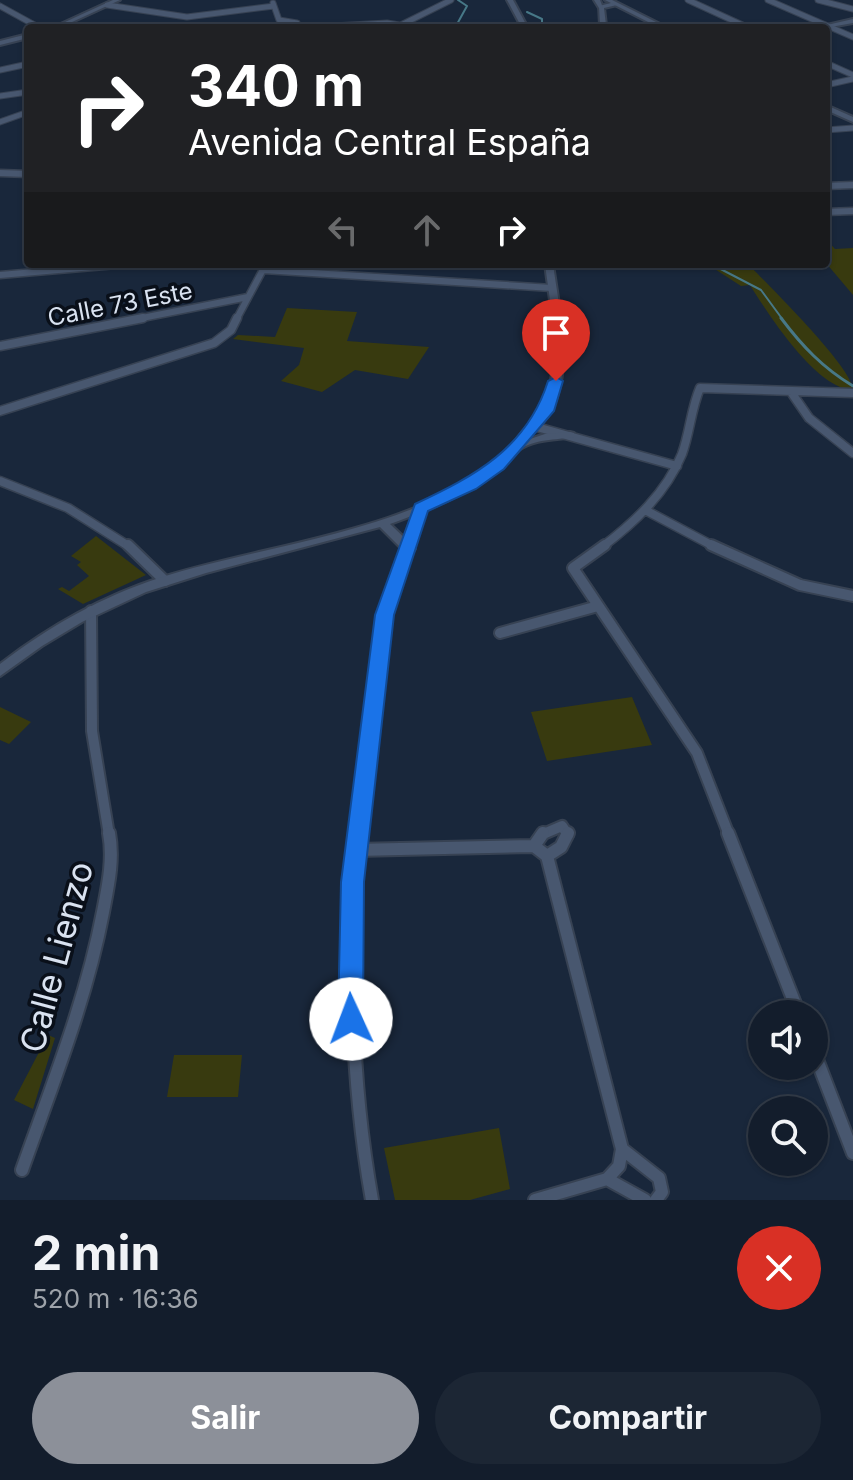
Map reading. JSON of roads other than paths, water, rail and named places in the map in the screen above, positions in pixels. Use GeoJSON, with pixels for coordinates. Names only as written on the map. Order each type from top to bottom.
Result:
{"type":"FeatureCollection","features":[{"type":"Feature","properties":{"kind":"main road"},"geometry":{"type":"LineString","coordinates":[[510,0],[523,24]]}},
{"type":"Feature","properties":{"kind":"main road"},"geometry":{"type":"LineString","coordinates":[[597,0],[601,7]]}},
{"type":"Feature","properties":{"kind":"main road"},"geometry":{"type":"LineString","coordinates":[[611,2],[657,24]]}},
{"type":"Feature","properties":{"kind":"main road"},"geometry":{"type":"LineString","coordinates":[[830,109],[853,120]]}},
{"type":"Feature","properties":{"kind":"main road"},"geometry":{"type":"LineString","coordinates":[[0,671],[48,635],[91,611],[165,581],[381,522],[421,508],[470,485],[498,466],[546,411],[553,394],[558,365],[550,268]]}},
{"type":"Feature","properties":{"kind":"main road"},"geometry":{"type":"LineString","coordinates":[[546,411],[553,424],[570,435]]}},
{"type":"Feature","properties":{"kind":"main road"},"geometry":{"type":"LineString","coordinates":[[517,446],[545,437],[570,435]]}},
{"type":"Feature","properties":{"kind":"main road"},"geometry":{"type":"LineString","coordinates":[[381,522],[409,549]]}},
{"type":"Feature","properties":{"kind":"street"},"geometry":{"type":"LineString","coordinates":[[64,24],[117,0]]}},
{"type":"Feature","properties":{"kind":"street"},"geometry":{"type":"LineString","coordinates":[[405,24],[451,0]]}},
{"type":"Feature","properties":{"kind":"street"},"geometry":{"type":"LineString","coordinates":[[688,0],[740,24]]}},
{"type":"Feature","properties":{"kind":"street"},"geometry":{"type":"LineString","coordinates":[[768,0],[823,24]]}},
{"type":"Feature","properties":{"kind":"street"},"geometry":{"type":"LineString","coordinates":[[818,0],[853,9]]}},
{"type":"Feature","properties":{"kind":"street"},"geometry":{"type":"LineString","coordinates":[[602,24],[601,7],[611,2]]}},
{"type":"Feature","properties":{"kind":"street"},"geometry":{"type":"LineString","coordinates":[[107,5],[187,17],[273,3],[279,20],[290,24]]}},
{"type":"Feature","properties":{"kind":"street"},"geometry":{"type":"LineString","coordinates":[[0,6],[33,24]]}},
{"type":"Feature","properties":{"kind":"street"},"geometry":{"type":"LineString","coordinates":[[830,26],[853,21]]}},
{"type":"Feature","properties":{"kind":"street"},"geometry":{"type":"LineString","coordinates":[[830,27],[853,37]]}},
{"type":"Feature","properties":{"kind":"street"},"geometry":{"type":"LineString","coordinates":[[0,43],[24,37]]}},
{"type":"Feature","properties":{"kind":"street"},"geometry":{"type":"LineString","coordinates":[[0,70],[24,65]]}},
{"type":"Feature","properties":{"kind":"street"},"geometry":{"type":"LineString","coordinates":[[830,65],[853,77]]}},
{"type":"Feature","properties":{"kind":"street"},"geometry":{"type":"LineString","coordinates":[[830,84],[853,77]]}},
{"type":"Feature","properties":{"kind":"street"},"geometry":{"type":"LineString","coordinates":[[0,96],[24,93]]}},
{"type":"Feature","properties":{"kind":"street"},"geometry":{"type":"LineString","coordinates":[[0,122],[24,113]]}},
{"type":"Feature","properties":{"kind":"street"},"geometry":{"type":"LineString","coordinates":[[830,130],[853,128]]}},
{"type":"Feature","properties":{"kind":"street"},"geometry":{"type":"LineString","coordinates":[[0,173],[24,174]]}},
{"type":"Feature","properties":{"kind":"street"},"geometry":{"type":"LineString","coordinates":[[830,186],[853,185]]}},
{"type":"Feature","properties":{"kind":"street"},"geometry":{"type":"LineString","coordinates":[[830,212],[853,211]]}},
{"type":"Feature","properties":{"kind":"street"},"geometry":{"type":"LineString","coordinates":[[0,275],[81,268]]}},
{"type":"Feature","properties":{"kind":"street"},"geometry":{"type":"LineString","coordinates":[[0,411],[214,343],[231,330],[264,268]]}},
{"type":"Feature","properties":{"kind":"street"},"geometry":{"type":"LineString","coordinates":[[279,268],[552,288]]}},
{"type":"Feature","properties":{"kind":"street","name":"Calle 73 Este"},"geometry":{"type":"LineString","coordinates":[[0,346],[248,297]]}},
{"type":"Feature","properties":{"kind":"street"},"geometry":{"type":"LineString","coordinates":[[794,1000],[697,753],[573,568],[619,535],[645,510],[677,466],[691,428],[700,388],[853,393]]}},
{"type":"Feature","properties":{"kind":"street"},"geometry":{"type":"LineString","coordinates":[[791,392],[794,403],[806,415],[853,453]]}},
{"type":"Feature","properties":{"kind":"street"},"geometry":{"type":"LineString","coordinates":[[533,426],[677,466]]}},
{"type":"Feature","properties":{"kind":"street"},"geometry":{"type":"LineString","coordinates":[[0,481],[74,509],[134,549],[165,581]]}},
{"type":"Feature","properties":{"kind":"street"},"geometry":{"type":"LineString","coordinates":[[372,1200],[361,1143],[349,994],[350,924],[384,615],[421,508]]}},
{"type":"Feature","properties":{"kind":"street"},"geometry":{"type":"LineString","coordinates":[[645,510],[784,577],[831,594],[853,596]]}},
{"type":"Feature","properties":{"kind":"street"},"geometry":{"type":"LineString","coordinates":[[500,633],[598,606]]}},
{"type":"Feature","properties":{"kind":"street","name":"Calle Lienzo"},"geometry":{"type":"LineString","coordinates":[[22,1170],[80,998],[103,913],[110,869],[112,850],[92,731],[91,611]]}},
{"type":"Feature","properties":{"kind":"street"},"geometry":{"type":"LineString","coordinates":[[534,846],[543,832],[562,826],[568,832],[568,840],[559,851],[547,856]]}},
{"type":"Feature","properties":{"kind":"street"},"geometry":{"type":"LineString","coordinates":[[356,850],[534,846],[547,856],[622,1149],[619,1166],[607,1179],[535,1200]]}},
{"type":"Feature","properties":{"kind":"street"},"geometry":{"type":"LineString","coordinates":[[825,1080],[853,1153]]}},
{"type":"Feature","properties":{"kind":"street"},"geometry":{"type":"LineString","coordinates":[[622,1149],[660,1177],[664,1186],[656,1200]]}},
{"type":"Feature","properties":{"kind":"street"},"geometry":{"type":"LineString","coordinates":[[607,1179],[645,1200]]}},
{"type":"Feature","properties":{"kind":"waterway"},"geometry":{"type":"LineString","coordinates":[[457,24],[467,6],[458,0]]}},
{"type":"Feature","properties":{"kind":"waterway"},"geometry":{"type":"LineString","coordinates":[[527,12],[542,19],[542,24]]}},
{"type":"Feature","properties":{"kind":"waterway"},"geometry":{"type":"LineString","coordinates":[[719,268],[761,290],[783,320]]}},
{"type":"Feature","properties":{"kind":"waterway"},"geometry":{"type":"LineString","coordinates":[[781,318],[814,356],[853,386]]}}]}
